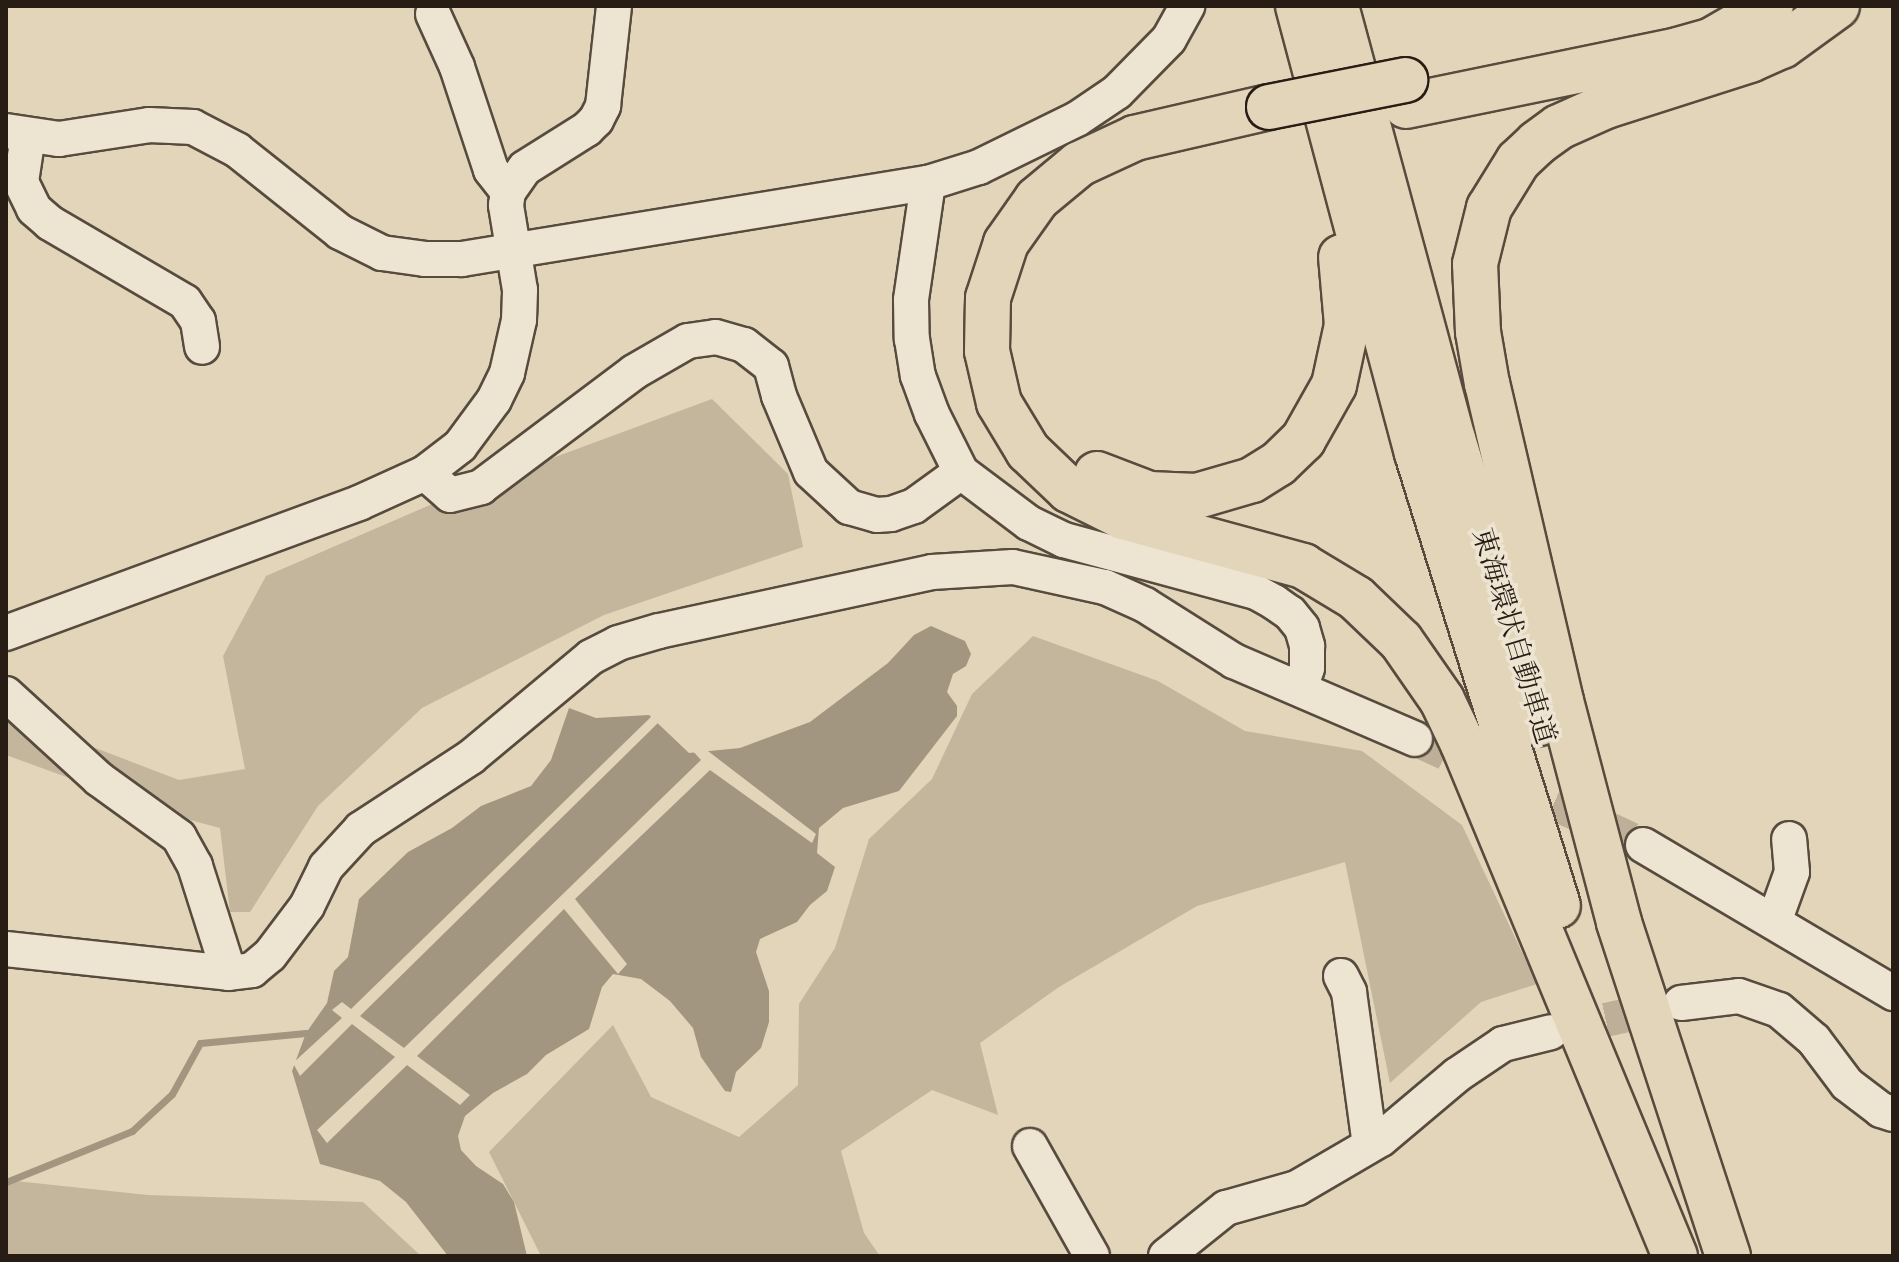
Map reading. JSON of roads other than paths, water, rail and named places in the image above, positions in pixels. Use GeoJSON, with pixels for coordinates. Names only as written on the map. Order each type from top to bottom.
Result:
{"type":"FeatureCollection","features":[{"type":"Feature","properties":{"kind":"highway"},"geometry":{"type":"LineString","coordinates":[[1271,120],[1109,179],[1062,212],[1029,261],[1014,313],[1017,368],[1025,394],[1038,417],[1075,459],[1124,487],[1160,495],[1197,496],[1252,480],[1278,464],[1303,440],[1334,385],[1347,325],[1344,279],[1286,6]]}},
{"type":"Feature","properties":{"kind":"highway","name":"東海環状自動車道"},"geometry":{"type":"LineString","coordinates":[[1298,6],[1373,298],[1459,594],[1566,930],[1677,1256]]}},
{"type":"Feature","properties":{"kind":"highway","name":"東海環状自動車道"},"geometry":{"type":"LineString","coordinates":[[1336,6],[1412,293],[1498,590],[1593,889],[1725,1256]]}},
{"type":"Feature","properties":{"kind":"highway"},"geometry":{"type":"LineString","coordinates":[[1406,93],[1637,34],[1717,6]]}},
{"type":"Feature","properties":{"kind":"highway"},"geometry":{"type":"LineString","coordinates":[[1677,1256],[1463,744],[1442,700],[1401,641],[1356,598],[1303,566],[1123,517],[1069,490],[1028,451],[999,403],[987,351],[988,298],[1006,243],[1037,199],[1079,164],[1135,138],[1271,120],[1406,93],[1678,50],[1712,40],[1771,6]]}},
{"type":"Feature","properties":{"kind":"highway"},"geometry":{"type":"LineString","coordinates":[[1725,1256],[1619,922],[1561,701],[1487,384],[1478,332],[1475,264],[1489,208],[1509,173],[1537,143],[1594,111],[1726,68],[1782,46],[1837,6]]}},
{"type":"Feature","properties":{"kind":"street"},"geometry":{"type":"LineString","coordinates":[[6,633],[359,503],[425,473],[445,460],[478,426],[507,373],[519,320],[515,250],[506,205],[508,192],[525,168],[587,129],[596,120],[603,106],[614,6]]}},
{"type":"Feature","properties":{"kind":"street"},"geometry":{"type":"LineString","coordinates":[[202,347],[198,321],[185,302],[50,223],[34,209],[21,182],[17,133],[59,139],[149,125],[193,127],[237,150],[340,232],[382,253],[425,259],[462,259],[928,183],[979,167],[1077,119],[1117,92],[1149,63],[1169,39],[1187,6]]}},
{"type":"Feature","properties":{"kind":"street"},"geometry":{"type":"LineString","coordinates":[[433,14],[457,67],[491,170],[508,192]]}},
{"type":"Feature","properties":{"kind":"street"},"geometry":{"type":"LineString","coordinates":[[928,183],[911,300],[912,339],[918,376],[932,414],[961,472],[1029,523],[1064,540],[1256,592],[1274,602],[1290,613],[1305,637],[1307,668],[1300,689]]}},
{"type":"Feature","properties":{"kind":"street"},"geometry":{"type":"LineString","coordinates":[[425,473],[450,495],[481,487],[634,372],[688,341],[716,337],[744,345],[771,366],[779,396],[811,472],[849,507],[877,515],[891,514],[914,506],[961,472]]}},
{"type":"Feature","properties":{"kind":"street"},"geometry":{"type":"LineString","coordinates":[[6,949],[229,973],[252,970],[270,955],[307,906],[326,867],[361,829],[471,757],[591,657],[618,643],[659,631],[932,572],[1013,567],[1105,587],[1145,605],[1234,661],[1415,739]]}},
{"type":"Feature","properties":{"kind":"street"},"geometry":{"type":"LineString","coordinates":[[6,694],[99,779],[179,837],[195,866],[229,973]]}},
{"type":"Feature","properties":{"kind":"street"},"geometry":{"type":"LineString","coordinates":[[1774,922],[1792,872],[1789,839]]}},
{"type":"Feature","properties":{"kind":"street"},"geometry":{"type":"LineString","coordinates":[[1643,845],[1893,993]]}},
{"type":"Feature","properties":{"kind":"street"},"geometry":{"type":"LineString","coordinates":[[1341,976],[1349,992],[1370,1145]]}},
{"type":"Feature","properties":{"kind":"street"},"geometry":{"type":"LineString","coordinates":[[1681,1003],[1739,996],[1779,1010],[1814,1040],[1847,1084],[1881,1110],[1893,1114]]}},
{"type":"Feature","properties":{"kind":"street"},"geometry":{"type":"LineString","coordinates":[[1166,1256],[1226,1208],[1297,1188],[1370,1145],[1457,1075],[1503,1044],[1551,1032]]}},
{"type":"Feature","properties":{"kind":"street"},"geometry":{"type":"LineString","coordinates":[[1030,1146],[1092,1256]]}},
{"type":"Feature","properties":{"kind":"waterway"},"geometry":{"type":"LineString","coordinates":[[6,1182],[132,1131],[172,1094],[200,1043],[306,1033]]}},
{"type":"Feature","properties":{"kind":"tunnel"},"geometry":{"type":"LineString","coordinates":[[1415,739],[1643,845]]}},
{"type":"Feature","properties":{"kind":"tunnel"},"geometry":{"type":"LineString","coordinates":[[1556,1031],[1672,1005]]}}]}
